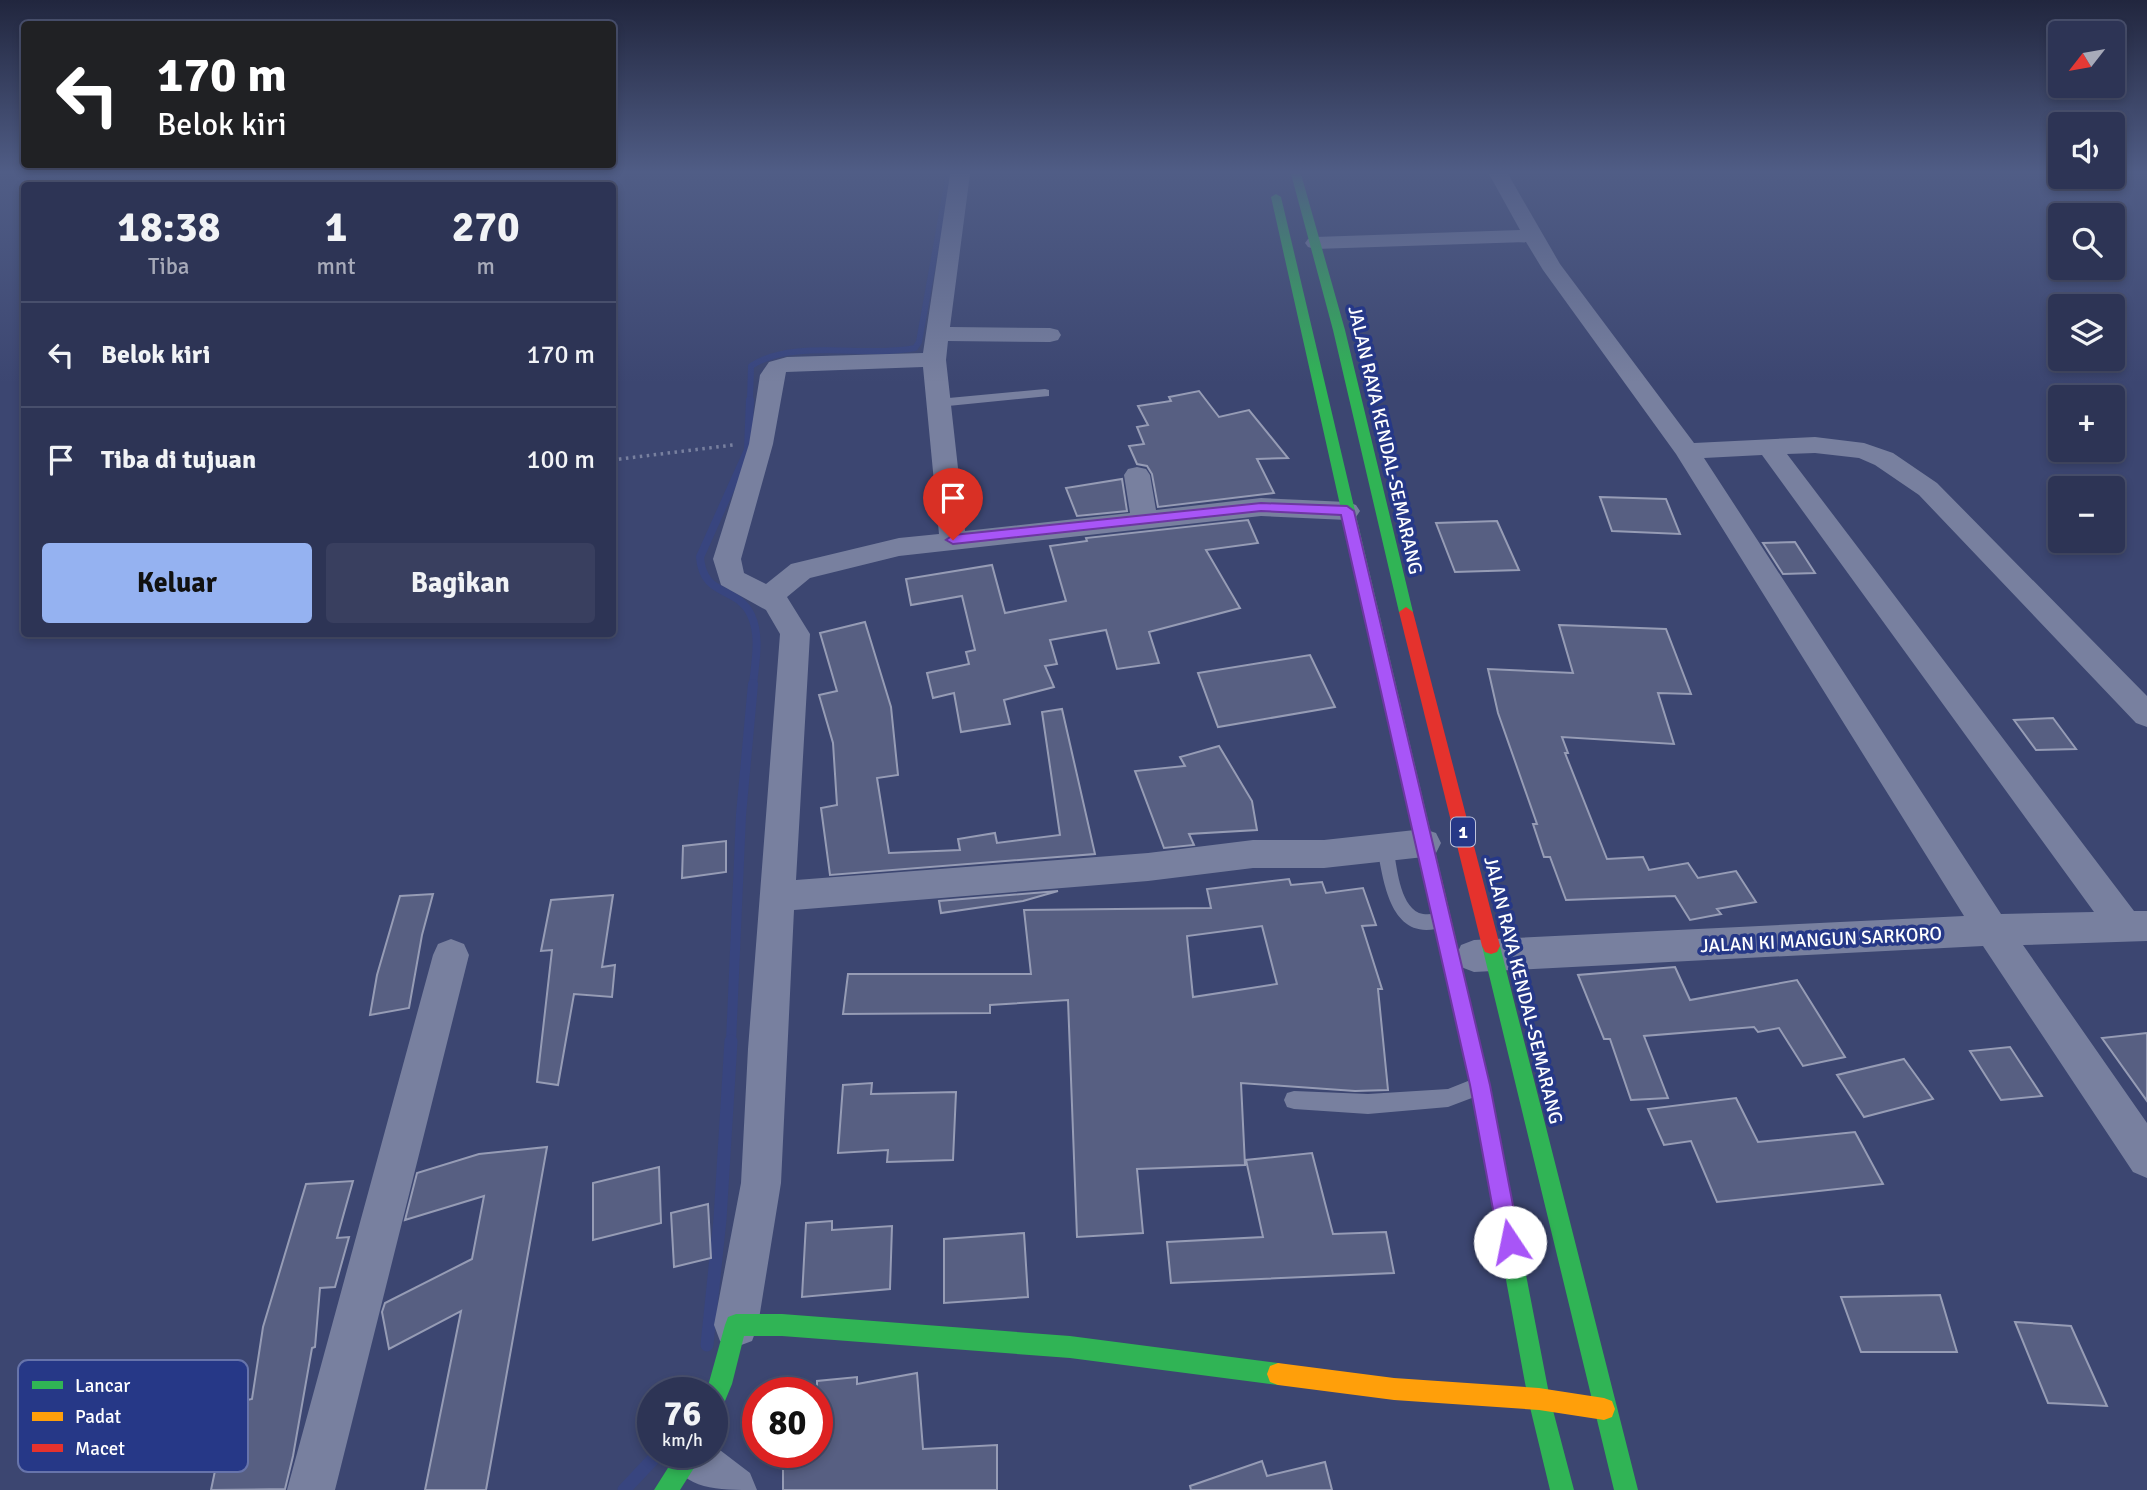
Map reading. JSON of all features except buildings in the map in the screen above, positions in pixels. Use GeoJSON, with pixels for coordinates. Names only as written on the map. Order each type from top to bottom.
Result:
{"type":"FeatureCollection","features":[{"type":"Feature","properties":{"kind":"main road","name":"1"},"geometry":{"type":"LineString","coordinates":[[1286,244],[1480,1085],[1539,1399],[1562,1490]]}},
{"type":"Feature","properties":{"kind":"main road","name":"JALAN RAYA KENDAL-SEMARANG"},"geometry":{"type":"LineString","coordinates":[[1315,244],[1339,330],[1379,507],[1494,956],[1626,1490]]}},
{"type":"Feature","properties":{"kind":"main road"},"geometry":{"type":"LineString","coordinates":[[723,1377],[736,1325],[782,1325],[1070,1347],[1394,1389],[1539,1399],[1604,1409]]}},
{"type":"Feature","properties":{"kind":"street"},"geometry":{"type":"LineString","coordinates":[[950,244],[936,347],[938,404],[953,540]]}},
{"type":"Feature","properties":{"kind":"street"},"geometry":{"type":"LineString","coordinates":[[1538,244],[1550,267],[1687,452],[1992,930],[2147,1158]]}},
{"type":"Feature","properties":{"kind":"street"},"geometry":{"type":"LineString","coordinates":[[736,1325],[761,1183],[795,634],[784,610],[769,596],[730,578],[727,559],[761,444],[772,374],[777,367],[788,364],[1050,335]]}},
{"type":"Feature","properties":{"kind":"street"},"geometry":{"type":"LineString","coordinates":[[1687,452],[1815,445],[1864,451],[1884,459],[1928,489],[2147,715]]}},
{"type":"Feature","properties":{"kind":"street"},"geometry":{"type":"LineString","coordinates":[[1769,447],[2136,926]]}},
{"type":"Feature","properties":{"kind":"street"},"geometry":{"type":"LineString","coordinates":[[1137,475],[1143,521]]}},
{"type":"Feature","properties":{"kind":"street"},"geometry":{"type":"LineString","coordinates":[[769,596],[801,571],[899,547],[1261,507],[1347,511]]}},
{"type":"Feature","properties":{"kind":"street"},"geometry":{"type":"LineString","coordinates":[[777,896],[1148,867],[1253,854],[1324,854],[1424,843]]}},
{"type":"Feature","properties":{"kind":"street","name":"JALAN KI MANGUN SARKORO"},"geometry":{"type":"LineString","coordinates":[[1451,957],[1992,930],[2136,926]]}},
{"type":"Feature","properties":{"kind":"street"},"geometry":{"type":"LineString","coordinates":[[311,1490],[451,955]]}},
{"type":"Feature","properties":{"kind":"street"},"geometry":{"type":"LineString","coordinates":[[687,1468],[733,1490]]}},
{"type":"Feature","properties":{"kind":"lane"},"geometry":{"type":"LineString","coordinates":[[938,404],[1045,393]]}},
{"type":"Feature","properties":{"kind":"lane"},"geometry":{"type":"LineString","coordinates":[[1385,847],[1402,909],[1410,918],[1420,922],[1442,920]]}},
{"type":"Feature","properties":{"kind":"lane"},"geometry":{"type":"LineString","coordinates":[[1294,1100],[1368,1104],[1448,1098],[1480,1085]]}},
{"type":"Feature","properties":{"kind":"path"},"geometry":{"type":"LineString","coordinates":[[616,459],[738,444]]}},
{"type":"Feature","properties":{"kind":"waterway"},"geometry":{"type":"LineString","coordinates":[[750,401],[751,366],[768,358],[808,351],[915,348],[919,342],[937,244]]}},
{"type":"Feature","properties":{"kind":"waterway"},"geometry":{"type":"LineString","coordinates":[[750,400],[748,450],[700,557],[707,579],[738,599],[751,615],[757,641],[753,685]]}},
{"type":"Feature","properties":{"kind":"waterway"},"geometry":{"type":"LineString","coordinates":[[731,1042],[741,815],[753,684]]}},
{"type":"Feature","properties":{"kind":"waterway"},"geometry":{"type":"LineString","coordinates":[[707,1345],[720,1219],[731,1041]]}},
{"type":"Feature","properties":{"kind":"waterway"},"geometry":{"type":"LineString","coordinates":[[624,1490],[645,1468]]}},
{"type":"Feature","properties":{"kind":"traffic: fast"},"geometry":{"type":"LineString","coordinates":[[1287,244],[1433,880]]}},
{"type":"Feature","properties":{"kind":"traffic: fast"},"geometry":{"type":"LineString","coordinates":[[1315,244],[1339,330],[1406,612]]}},
{"type":"Feature","properties":{"kind":"traffic: fast"},"geometry":{"type":"LineString","coordinates":[[1491,946],[1626,1490]]}},
{"type":"Feature","properties":{"kind":"traffic: fast"},"geometry":{"type":"LineString","coordinates":[[1495,1166],[1539,1399],[1562,1490]]}},
{"type":"Feature","properties":{"kind":"traffic: fast"},"geometry":{"type":"LineString","coordinates":[[723,1377],[736,1325],[782,1325],[1070,1347],[1278,1374]]}},
{"type":"Feature","properties":{"kind":"traffic: fast"},"geometry":{"type":"LineString","coordinates":[[666,1490],[681,1468]]}},
{"type":"Feature","properties":{"kind":"traffic: slow"},"geometry":{"type":"LineString","coordinates":[[1433,880],[1480,1085],[1495,1166]]}},
{"type":"Feature","properties":{"kind":"traffic: slow"},"geometry":{"type":"LineString","coordinates":[[1278,1374],[1394,1389],[1539,1399],[1604,1409]]}},
{"type":"Feature","properties":{"kind":"traffic: jam"},"geometry":{"type":"LineString","coordinates":[[1406,612],[1491,946]]}},
{"type":"Feature","properties":{"kind":"route"},"geometry":{"type":"LineString","coordinates":[[953,540],[1261,507],[1347,511],[1480,1085],[1510,1242]]}}]}
